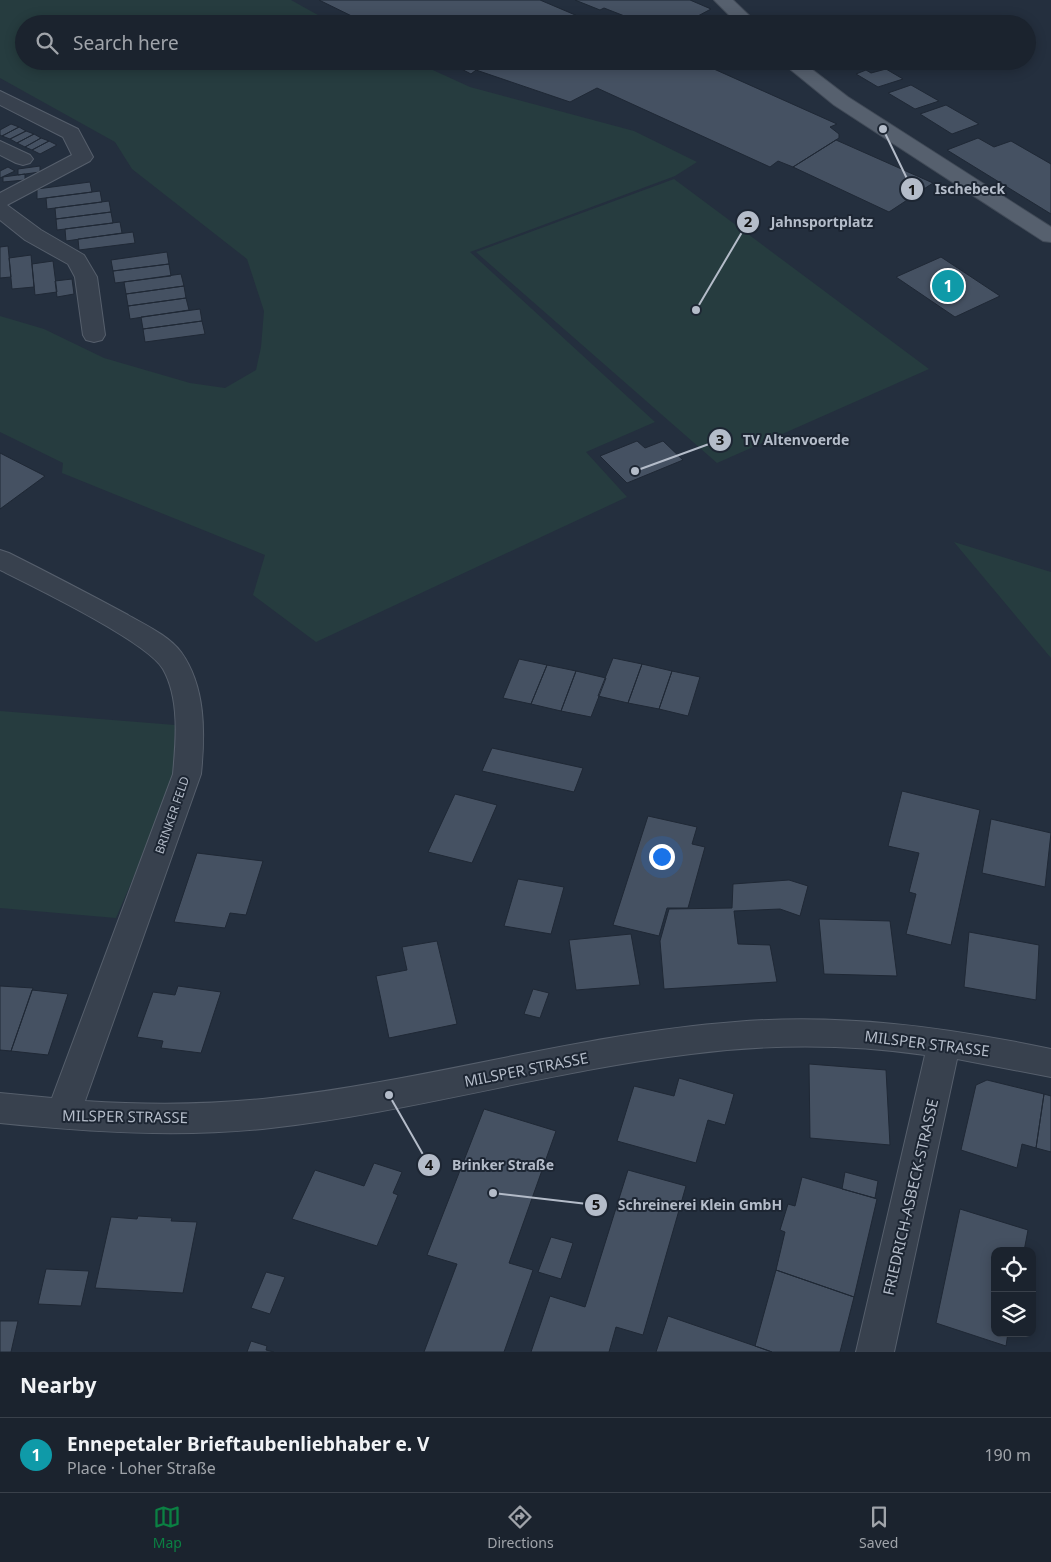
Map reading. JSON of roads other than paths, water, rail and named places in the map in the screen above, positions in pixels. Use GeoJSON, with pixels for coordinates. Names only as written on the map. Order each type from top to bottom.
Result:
{"type":"FeatureCollection","features":[{"type":"Feature","properties":{"kind":"main road"},"geometry":{"type":"LineString","coordinates":[[723,0],[739,15]]}},
{"type":"Feature","properties":{"kind":"main road"},"geometry":{"type":"LineString","coordinates":[[801,70],[841,101],[1051,236]]}},
{"type":"Feature","properties":{"kind":"street"},"geometry":{"type":"LineString","coordinates":[[0,97],[71,133],[83,157],[0,201]]}},
{"type":"Feature","properties":{"kind":"street"},"geometry":{"type":"LineString","coordinates":[[0,147],[23,160]]}},
{"type":"Feature","properties":{"kind":"street"},"geometry":{"type":"LineString","coordinates":[[0,210],[33,235],[76,260],[86,277],[94,335]]}},
{"type":"Feature","properties":{"kind":"street","name":"BRINKER FELD"},"geometry":{"type":"LineString","coordinates":[[0,559],[37,577],[144,637],[171,658],[181,678],[187,711],[190,747],[187,774],[63,1115]]}},
{"type":"Feature","properties":{"kind":"street","name":"MILSPER STRASSE"},"geometry":{"type":"LineString","coordinates":[[0,1108],[63,1115],[162,1118],[270,1113],[380,1097],[607,1053],[694,1040],[819,1033],[881,1036],[944,1043],[1051,1064]]}},
{"type":"Feature","properties":{"kind":"street","name":"FRIEDRICH-ASBECK-STRASSE"},"geometry":{"type":"LineString","coordinates":[[875,1352],[944,1043]]}},
{"type":"Feature","properties":{"kind":"place","name":"Ischebeck"},"geometry":{"type":"Point","coordinates":[883,129]}},
{"type":"Feature","properties":{"kind":"place","name":"Ennepetaler Brieftaubenliebhaber e. V"},"geometry":{"type":"Point","coordinates":[948,286]}},
{"type":"Feature","properties":{"kind":"place","name":"Jahnsportplatz"},"geometry":{"type":"Point","coordinates":[696,310]}},
{"type":"Feature","properties":{"kind":"place","name":"TV Altenvoerde"},"geometry":{"type":"Point","coordinates":[635,471]}},
{"type":"Feature","properties":{"kind":"place","name":"Brinker Straße"},"geometry":{"type":"Point","coordinates":[389,1095]}},
{"type":"Feature","properties":{"kind":"place","name":"Schreinerei Klein GmbH"},"geometry":{"type":"Point","coordinates":[493,1193]}}]}
